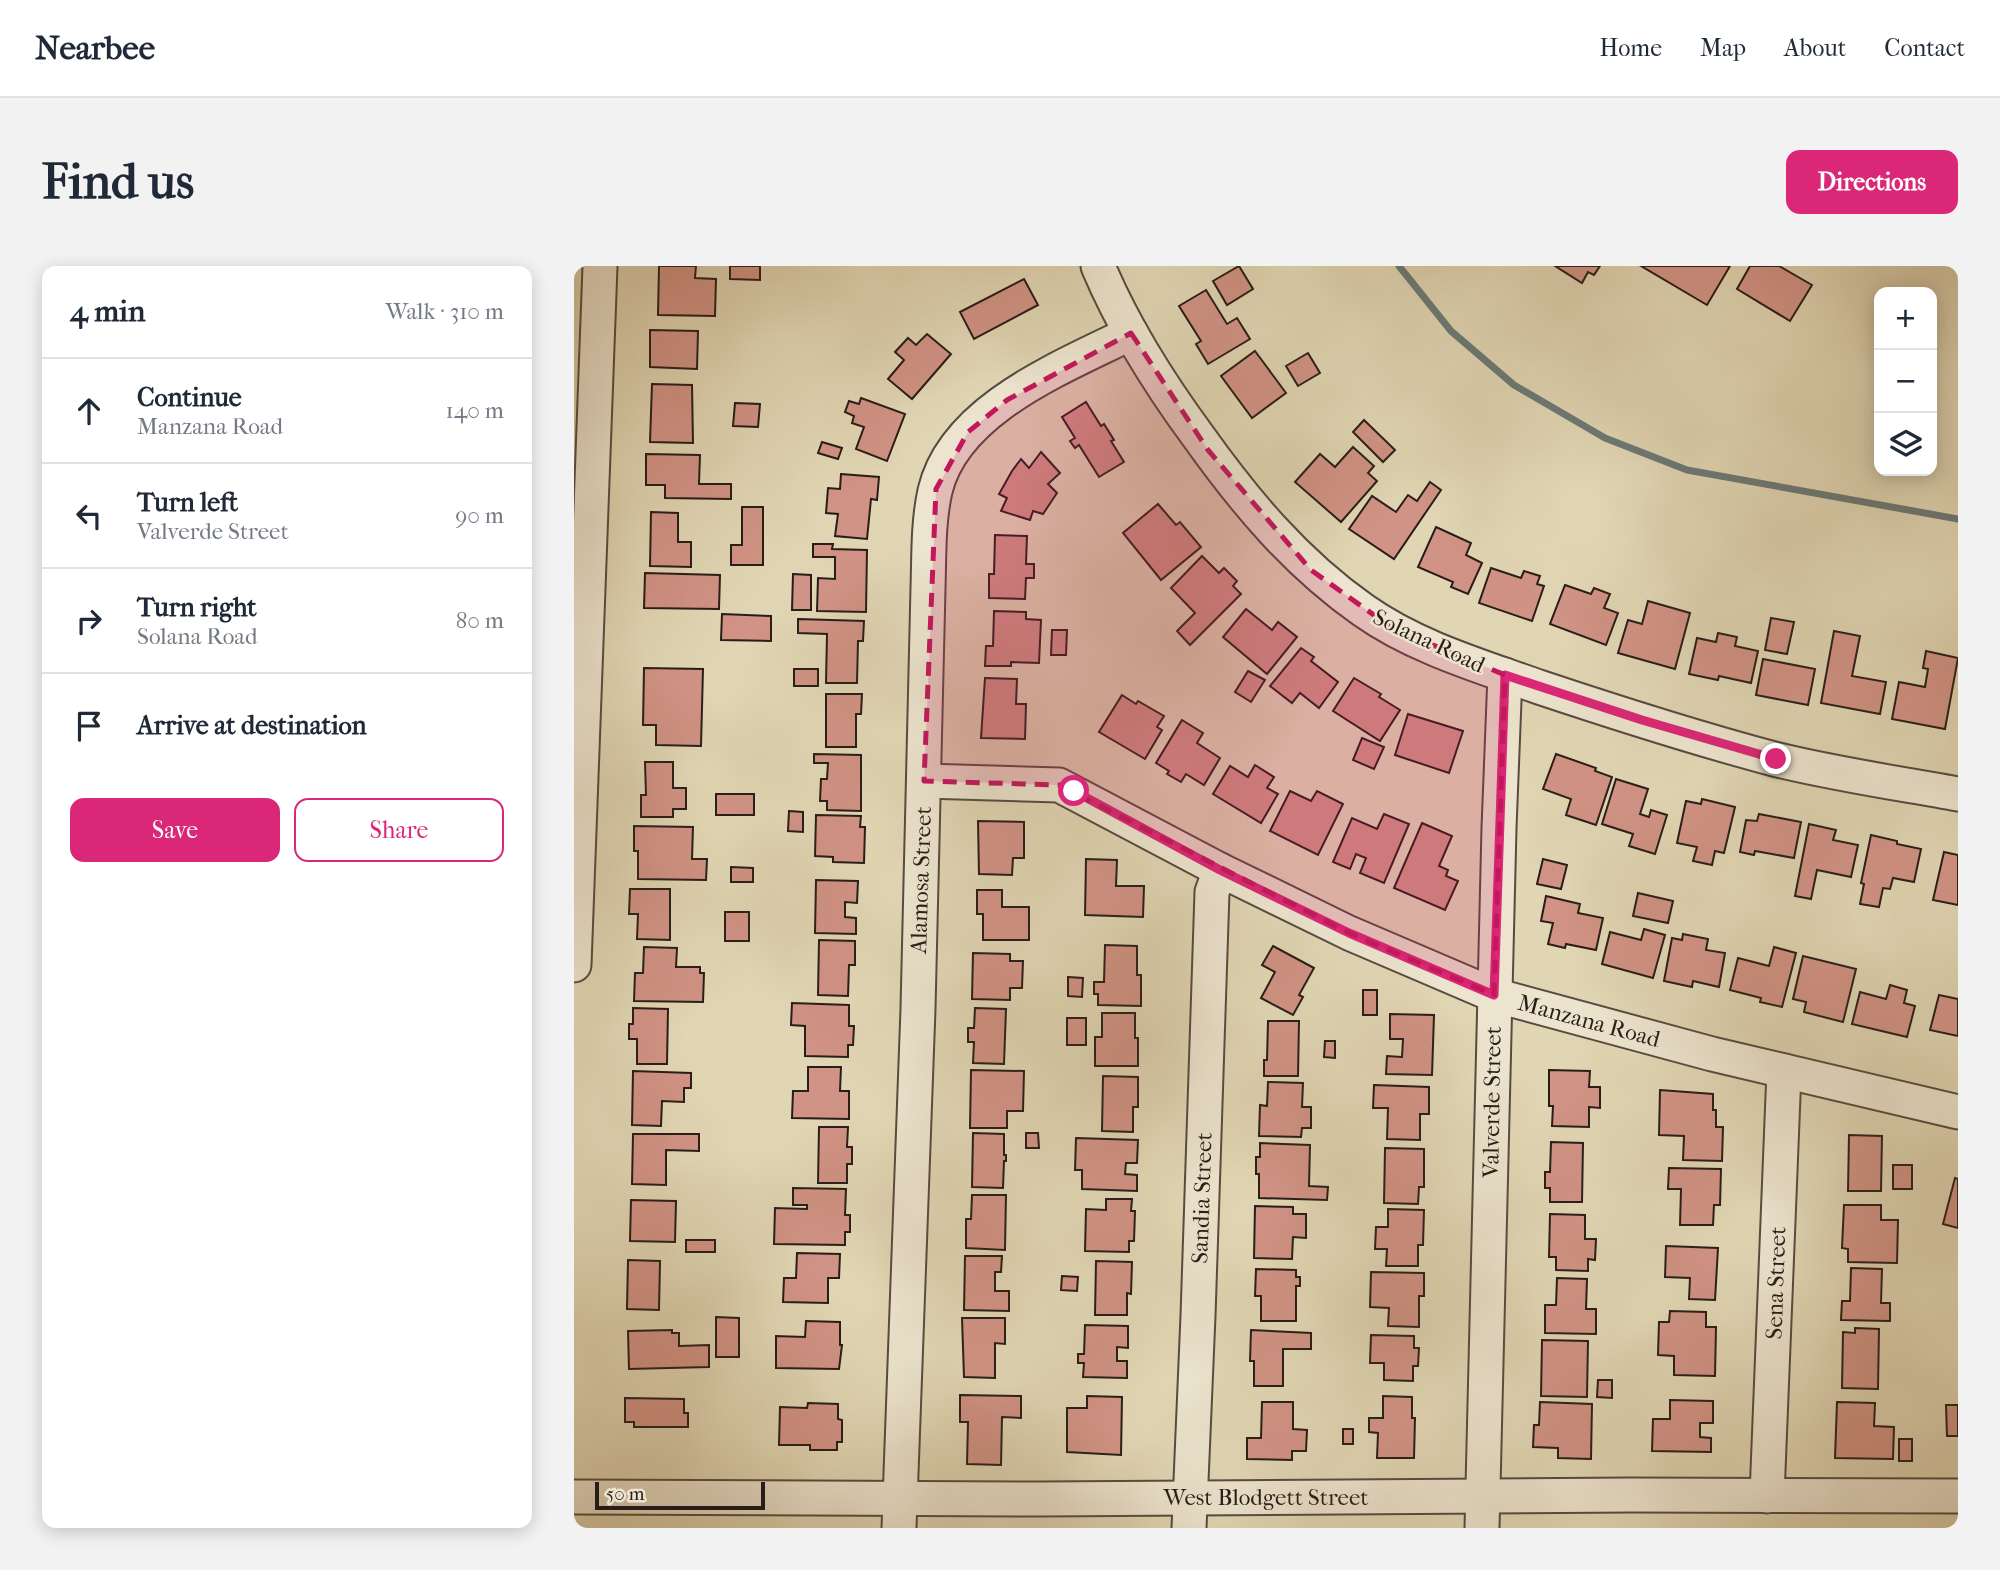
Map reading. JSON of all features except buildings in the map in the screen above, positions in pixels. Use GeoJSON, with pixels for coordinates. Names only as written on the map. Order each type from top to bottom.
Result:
{"type":"FeatureCollection","features":[{"type":"Feature","properties":{"kind":"street"},"geometry":{"type":"LineString","coordinates":[[574,965],[600,266]]}},
{"type":"Feature","properties":{"kind":"street","name":"Solana Road"},"geometry":{"type":"LineString","coordinates":[[1098,266],[1131,333],[1165,390],[1224,472],[1281,541],[1311,570],[1364,611],[1392,628],[1437,649],[1505,675],[1642,720],[1776,759],[1958,794]]}},
{"type":"Feature","properties":{"kind":"street","name":"Alamosa Street"},"geometry":{"type":"LineString","coordinates":[[899,1513],[918,1009],[930,523],[936,489],[944,468],[968,432],[1007,400],[1057,370],[1131,333]]}},
{"type":"Feature","properties":{"kind":"street","name":"Valverde Street"},"geometry":{"type":"LineString","coordinates":[[1482,1513],[1494,995],[1505,675]]}},
{"type":"Feature","properties":{"kind":"street","name":"Manzana Road"},"geometry":{"type":"LineString","coordinates":[[924,781],[1059,785],[1220,870],[1349,933],[1494,995],[1712,1055],[1958,1112]]}},
{"type":"Feature","properties":{"kind":"street","name":"Sandia Street"},"geometry":{"type":"LineString","coordinates":[[1189,1513],[1199,1302],[1212,892],[1220,870]]}},
{"type":"Feature","properties":{"kind":"street","name":"Sena Street"},"geometry":{"type":"LineString","coordinates":[[1767,1496],[1784,1071]]}},
{"type":"Feature","properties":{"kind":"street","name":"West Blodgett Street"},"geometry":{"type":"LineString","coordinates":[[574,1497],[899,1513],[1482,1513],[1767,1496],[1958,1496]]}},
{"type":"Feature","properties":{"kind":"highlighted area"},"geometry":{"type":"Polygon","coordinates":[[[1131,333],[1208,450],[1311,570],[1392,628],[1505,675],[1494,995],[1349,933],[1059,785],[924,781],[936,489],[968,432],[1007,400],[1131,333]]]}},
{"type":"Feature","properties":{"kind":"waterway"},"geometry":{"type":"LineString","coordinates":[[1399,266],[1451,331],[1514,385],[1605,438],[1687,470],[1958,519]]}},
{"type":"Feature","properties":{"kind":"route"},"geometry":{"type":"LineString","coordinates":[[1074,791],[1220,870],[1349,933],[1494,995],[1505,675],[1672,730],[1776,759]]}}]}
